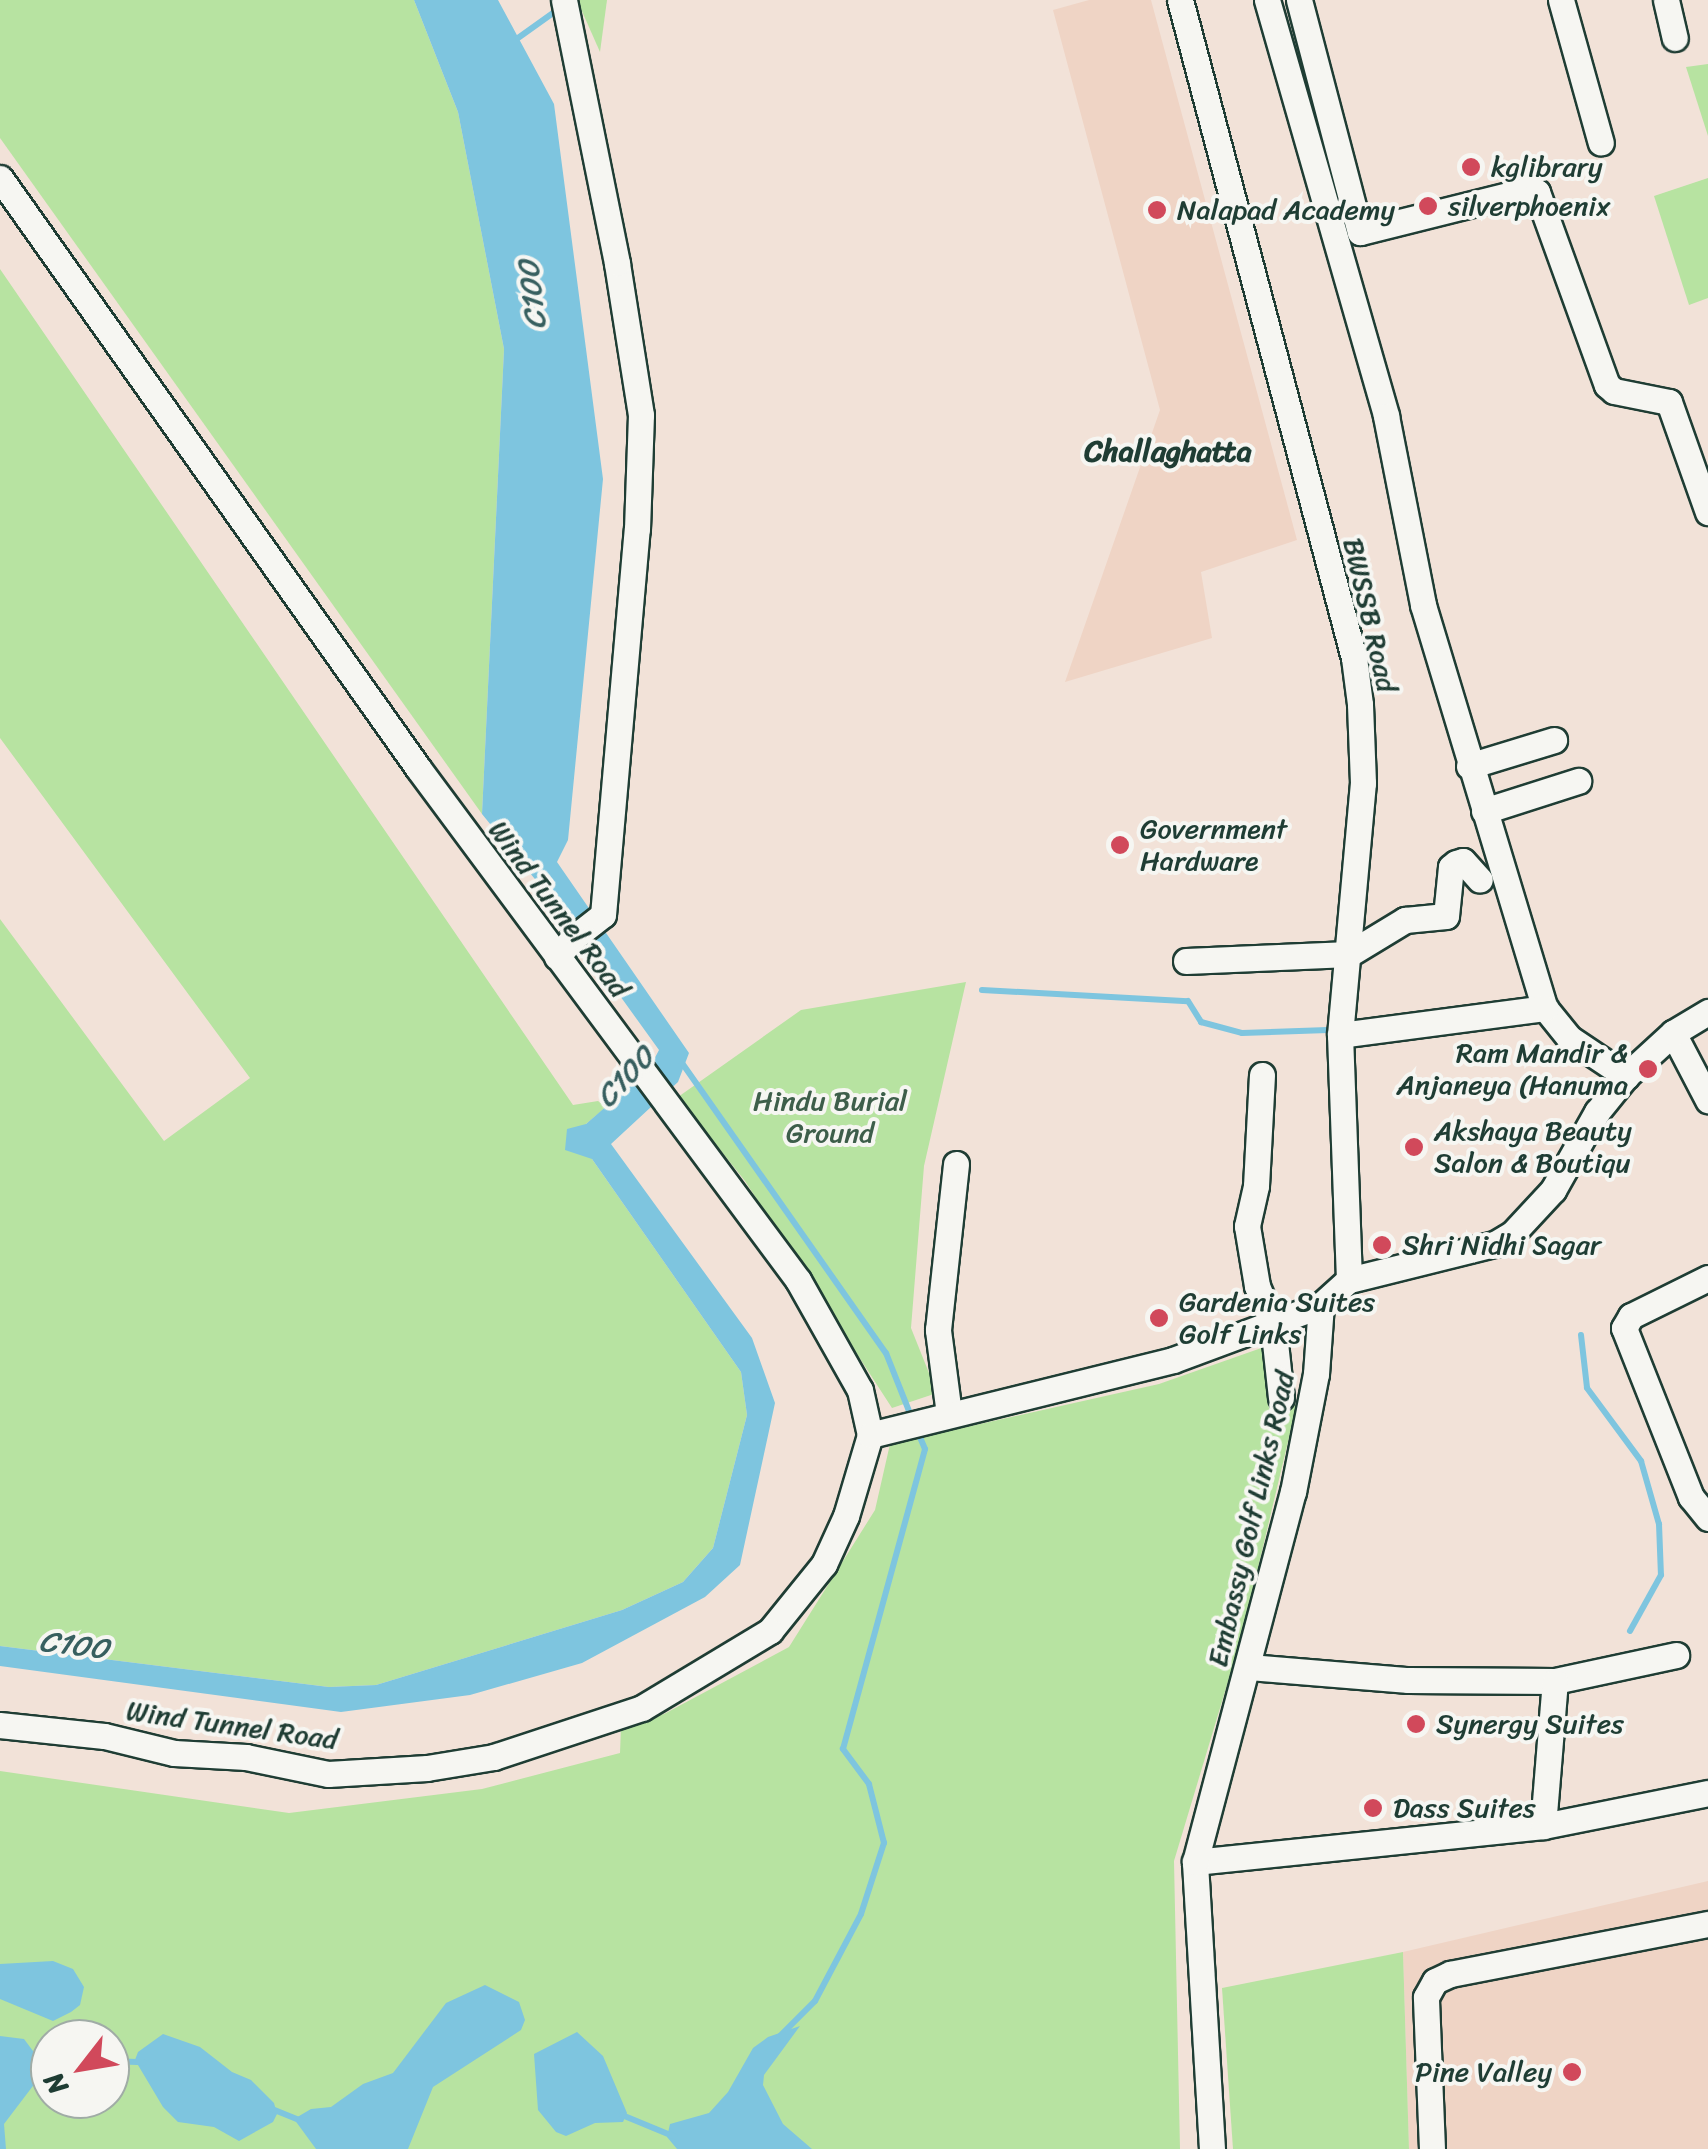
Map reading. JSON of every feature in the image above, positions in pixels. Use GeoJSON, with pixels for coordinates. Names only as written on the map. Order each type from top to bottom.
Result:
{"type":"FeatureCollection","features":[{"type":"Feature","properties":{"kind":"street","name":"BWSSB Road"},"geometry":{"type":"LineString","coordinates":[[1180,0],[1354,658],[1363,732],[1363,783],[1340,1035],[1350,1280]]}},
{"type":"Feature","properties":{"kind":"street"},"geometry":{"type":"LineString","coordinates":[[1267,0],[1386,416],[1414,565],[1469,766],[1545,1008],[1569,1038],[1626,1076]]}},
{"type":"Feature","properties":{"kind":"street"},"geometry":{"type":"LineString","coordinates":[[1299,0],[1360,232],[1532,189],[1537,192],[1608,385],[1614,392],[1669,402],[1708,512]]}},
{"type":"Feature","properties":{"kind":"street"},"geometry":{"type":"LineString","coordinates":[[1561,0],[1601,143]]}},
{"type":"Feature","properties":{"kind":"street"},"geometry":{"type":"LineString","coordinates":[[1666,0],[1675,38]]}},
{"type":"Feature","properties":{"kind":"street"},"geometry":{"type":"LineString","coordinates":[[565,948],[603,915],[638,529],[641,415],[566,6]]}},
{"type":"Feature","properties":{"kind":"street","name":"Wind Tunnel Road"},"geometry":{"type":"LineString","coordinates":[[0,178],[418,768],[565,948],[637,1064],[798,1280],[855,1380],[870,1435],[846,1516],[824,1564],[770,1631],[642,1708],[494,1757],[427,1768],[328,1774],[246,1757],[174,1752],[104,1736],[0,1724]]}},
{"type":"Feature","properties":{"kind":"street"},"geometry":{"type":"LineString","coordinates":[[1469,766],[1554,740]]}},
{"type":"Feature","properties":{"kind":"street"},"geometry":{"type":"LineString","coordinates":[[1484,810],[1578,781]]}},
{"type":"Feature","properties":{"kind":"street"},"geometry":{"type":"LineString","coordinates":[[1186,962],[1348,954],[1390,925],[1446,916],[1451,867],[1456,863],[1462,861],[1480,880]]}},
{"type":"Feature","properties":{"kind":"street"},"geometry":{"type":"LineString","coordinates":[[1340,1035],[1545,1008]]}},
{"type":"Feature","properties":{"kind":"street"},"geometry":{"type":"LineString","coordinates":[[1320,1305],[1350,1280],[1494,1244],[1513,1233],[1554,1190],[1597,1112],[1626,1076],[1673,1033],[1708,1012]]}},
{"type":"Feature","properties":{"kind":"street"},"geometry":{"type":"LineString","coordinates":[[1673,1033],[1698,1064],[1708,1100]]}},
{"type":"Feature","properties":{"kind":"street"},"geometry":{"type":"LineString","coordinates":[[1262,1074],[1256,1186],[1247,1226],[1255,1276],[1274,1324],[1281,1398]]}},
{"type":"Feature","properties":{"kind":"street"},"geometry":{"type":"LineString","coordinates":[[927,1419],[956,1164]]}},
{"type":"Feature","properties":{"kind":"street"},"geometry":{"type":"LineString","coordinates":[[1708,1278],[1631,1316],[1624,1328],[1691,1497],[1708,1518]]}},
{"type":"Feature","properties":{"kind":"street","name":"Embassy Golf Links Road"},"geometry":{"type":"LineString","coordinates":[[870,1435],[1173,1360],[1320,1305],[1306,1430],[1195,1862],[1212,2149]]}},
{"type":"Feature","properties":{"kind":"street"},"geometry":{"type":"LineString","coordinates":[[1248,1667],[1408,1680],[1555,1680],[1676,1655]]}},
{"type":"Feature","properties":{"kind":"street"},"geometry":{"type":"LineString","coordinates":[[1544,1826],[1555,1680]]}},
{"type":"Feature","properties":{"kind":"street"},"geometry":{"type":"LineString","coordinates":[[1195,1862],[1544,1826],[1708,1793]]}},
{"type":"Feature","properties":{"kind":"street"},"geometry":{"type":"LineString","coordinates":[[1432,2149],[1426,1997],[1435,1982],[1450,1974],[1708,1924]]}},
{"type":"Feature","properties":{"kind":"shaded area","name":"Nalapad Academy"},"geometry":{"type":"Polygon","coordinates":[[[1089,0],[1151,0],[1297,540],[1201,572],[1212,638],[1065,682],[1160,410],[1053,10],[1089,0]]]}},
{"type":"Feature","properties":{"kind":"shaded area","name":"Pine Valley"},"geometry":{"type":"Polygon","coordinates":[[[1708,1881],[1708,2149],[1409,2149],[1403,1952],[1708,1881]]]}},
{"type":"Feature","properties":{"kind":"green space"},"geometry":{"type":"Polygon","coordinates":[[[0,0],[414,0],[458,112],[504,349],[482,814],[0,138],[0,0]]]}},
{"type":"Feature","properties":{"kind":"green space"},"geometry":{"type":"Polygon","coordinates":[[[577,0],[607,0],[600,52],[577,0]]]}},
{"type":"Feature","properties":{"kind":"green space"},"geometry":{"type":"Polygon","coordinates":[[[1708,64],[1708,136],[1686,67],[1708,64]]]}},
{"type":"Feature","properties":{"kind":"green space"},"geometry":{"type":"Polygon","coordinates":[[[1708,178],[1708,298],[1689,305],[1654,196],[1708,178]]]}},
{"type":"Feature","properties":{"kind":"green space"},"geometry":{"type":"Polygon","coordinates":[[[0,269],[573,1105],[598,1101],[606,1107],[586,1124],[592,1159],[741,1372],[747,1415],[713,1548],[683,1582],[622,1610],[376,1685],[329,1687],[0,1646],[0,919],[164,1141],[250,1078],[0,738],[0,269]]]}},
{"type":"Feature","properties":{"kind":"green space","name":"Hindu Burial Ground"},"geometry":{"type":"Polygon","coordinates":[[[966,982],[924,1166],[911,1328],[937,1393],[892,1408],[745,1181],[678,1097],[801,1010],[966,982]]]}},
{"type":"Feature","properties":{"kind":"green space"},"geometry":{"type":"Polygon","coordinates":[[[1284,1340],[1296,1408],[1242,1635],[1174,1861],[1180,2149],[0,2149],[0,1771],[289,1813],[482,1789],[620,1753],[621,1726],[664,1714],[789,1647],[875,1510],[890,1444],[1159,1384],[1284,1340]]]}},
{"type":"Feature","properties":{"kind":"green space"},"geometry":{"type":"Polygon","coordinates":[[[1403,1952],[1409,2149],[1233,2149],[1222,1988],[1403,1952]]]}},
{"type":"Feature","properties":{"kind":"water","name":"C100"},"geometry":{"type":"Polygon","coordinates":[[[414,0],[498,0],[554,104],[603,479],[568,840],[557,862],[689,1053],[678,1082],[611,1144],[752,1338],[775,1403],[740,1565],[705,1597],[582,1663],[470,1695],[341,1712],[0,1666],[0,1646],[329,1687],[376,1685],[622,1610],[683,1582],[713,1548],[747,1415],[741,1372],[592,1159],[565,1150],[567,1129],[586,1124],[649,1069],[659,1050],[543,889],[482,814],[504,349],[458,112],[414,0]]]}},
{"type":"Feature","properties":{"kind":"water"},"geometry":{"type":"Polygon","coordinates":[[[53,1961],[73,1969],[84,1987],[80,2005],[57,2019],[48,2019],[0,1999],[0,1964],[53,1961]]]}},
{"type":"Feature","properties":{"kind":"water"},"geometry":{"type":"Polygon","coordinates":[[[485,1985],[519,2002],[525,2020],[521,2030],[433,2087],[408,2149],[316,2149],[294,2119],[311,2109],[331,2107],[363,2084],[393,2073],[446,2003],[485,1985]]]}},
{"type":"Feature","properties":{"kind":"water"},"geometry":{"type":"Polygon","coordinates":[[[800,2026],[764,2075],[763,2085],[783,2124],[812,2149],[677,2149],[667,2137],[670,2124],[709,2113],[728,2092],[753,2048],[768,2037],[800,2026]]]}},
{"type":"Feature","properties":{"kind":"water"},"geometry":{"type":"Polygon","coordinates":[[[577,2032],[603,2056],[627,2113],[623,2122],[595,2123],[566,2136],[556,2132],[538,2110],[534,2054],[577,2032]]]}},
{"type":"Feature","properties":{"kind":"water"},"geometry":{"type":"Polygon","coordinates":[[[163,2034],[200,2047],[232,2072],[251,2080],[274,2103],[277,2114],[273,2122],[239,2141],[214,2127],[178,2122],[163,2107],[135,2060],[138,2052],[163,2034]]]}},
{"type":"Feature","properties":{"kind":"water"},"geometry":{"type":"Polygon","coordinates":[[[0,2036],[24,2039],[30,2047],[30,2090],[4,2124],[6,2149],[0,2149],[0,2036]]]}},
{"type":"Feature","properties":{"kind":"waterway"},"geometry":{"type":"LineString","coordinates":[[518,38],[560,8]]}},
{"type":"Feature","properties":{"kind":"waterway"},"geometry":{"type":"LineString","coordinates":[[982,990],[1188,1001],[1201,1022],[1242,1033],[1328,1030]]}},
{"type":"Feature","properties":{"kind":"waterway"},"geometry":{"type":"LineString","coordinates":[[682,1063],[886,1353],[911,1416]]}},
{"type":"Feature","properties":{"kind":"waterway"},"geometry":{"type":"LineString","coordinates":[[1581,1335],[1587,1388],[1641,1461],[1659,1524],[1661,1575],[1630,1631]]}},
{"type":"Feature","properties":{"kind":"waterway"},"geometry":{"type":"LineString","coordinates":[[779,2037],[815,2001],[861,1914],[884,1843],[869,1784],[843,1749],[925,1449],[916,1428]]}},
{"type":"Feature","properties":{"kind":"waterway"},"geometry":{"type":"LineString","coordinates":[[130,2062],[144,2062]]}},
{"type":"Feature","properties":{"kind":"waterway"},"geometry":{"type":"LineString","coordinates":[[272,2109],[302,2121]]}},
{"type":"Feature","properties":{"kind":"waterway"},"geometry":{"type":"LineString","coordinates":[[622,2115],[675,2137]]}},
{"type":"Feature","properties":{"kind":"place","name":"kglibrary"},"geometry":{"type":"Point","coordinates":[1471,167]}},
{"type":"Feature","properties":{"kind":"place","name":"silverphoenix"},"geometry":{"type":"Point","coordinates":[1428,206]}},
{"type":"Feature","properties":{"kind":"place","name":"Nalapad Academy"},"geometry":{"type":"Point","coordinates":[1157,210]}},
{"type":"Feature","properties":{"kind":"place","name":"Government Hardware"},"geometry":{"type":"Point","coordinates":[1120,845]}},
{"type":"Feature","properties":{"kind":"place","name":"Ram Mandir & Anjaneya (Hanuma"},"geometry":{"type":"Point","coordinates":[1648,1069]}},
{"type":"Feature","properties":{"kind":"place","name":"Akshaya Beauty Salon & Boutiqu"},"geometry":{"type":"Point","coordinates":[1414,1147]}},
{"type":"Feature","properties":{"kind":"place","name":"Shri Nidhi Sagar"},"geometry":{"type":"Point","coordinates":[1382,1245]}},
{"type":"Feature","properties":{"kind":"place","name":"Gardenia Suites Golf Links"},"geometry":{"type":"Point","coordinates":[1159,1318]}},
{"type":"Feature","properties":{"kind":"place","name":"Synergy Suites"},"geometry":{"type":"Point","coordinates":[1416,1724]}},
{"type":"Feature","properties":{"kind":"place","name":"Dass Suites"},"geometry":{"type":"Point","coordinates":[1373,1808]}},
{"type":"Feature","properties":{"kind":"place","name":"Pine Valley"},"geometry":{"type":"Point","coordinates":[1572,2072]}},
{"type":"Feature","properties":{"kind":"district","name":"Challaghatta"},"geometry":{"type":"Point","coordinates":[1168,451]}}]}
